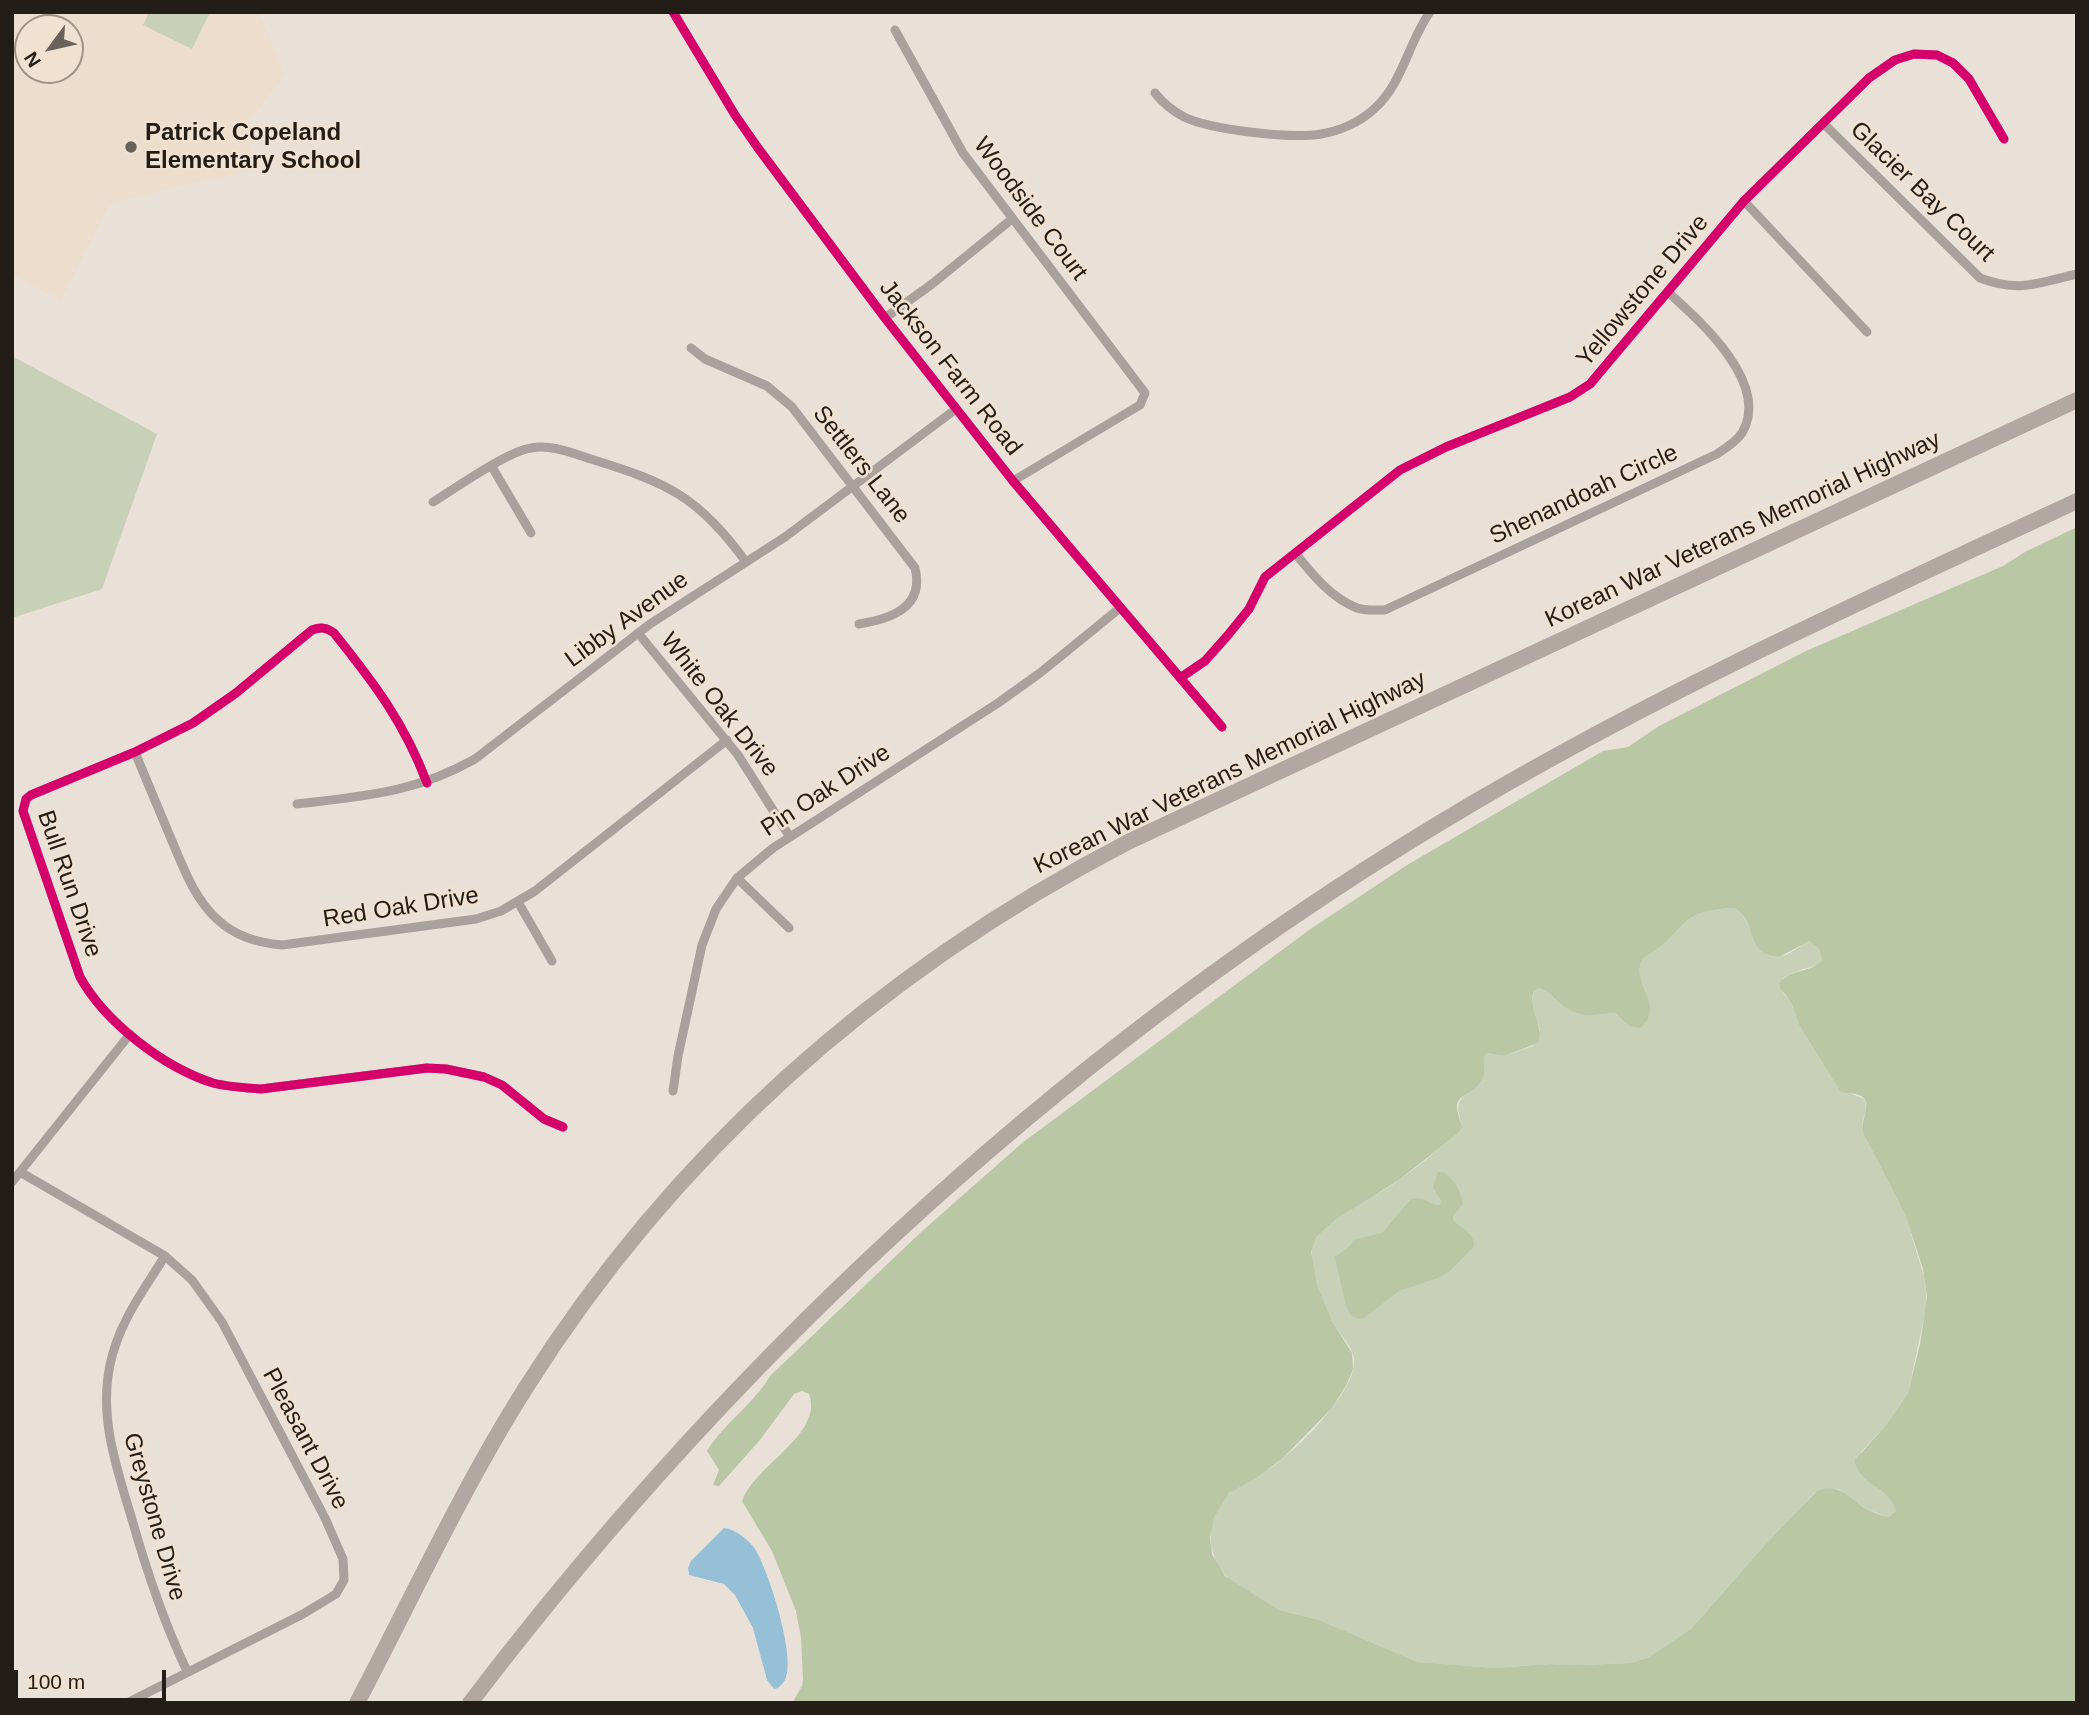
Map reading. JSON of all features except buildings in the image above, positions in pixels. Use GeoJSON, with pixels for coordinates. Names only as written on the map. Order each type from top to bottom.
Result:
{"type":"FeatureCollection","features":[{"type":"Feature","properties":{"kind":"highway","name":"Korean War Veterans Memorial Highway"},"geometry":{"type":"LineString","coordinates":[[357,1703],[492,1445],[527,1387],[596,1287],[678,1188],[737,1124],[830,1039],[907,977],[1007,909],[1130,841],[2077,400]]}},
{"type":"Feature","properties":{"kind":"highway"},"geometry":{"type":"LineString","coordinates":[[470,1703],[565,1582],[619,1519],[773,1352],[876,1252],[1115,1046],[1317,902],[1471,805],[1575,745],[1734,662],[2077,501]]}},
{"type":"Feature","properties":{"kind":"street","name":"Jackson Farm Road"},"geometry":{"type":"LineString","coordinates":[[673,12],[743,126],[885,318],[1013,481],[1222,727]]}},
{"type":"Feature","properties":{"kind":"street"},"geometry":{"type":"LineString","coordinates":[[1155,93],[1184,117],[1218,127],[1303,136],[1338,130],[1367,115],[1384,99],[1400,74],[1413,41],[1430,12]]}},
{"type":"Feature","properties":{"kind":"street","name":"Woodside Court"},"geometry":{"type":"LineString","coordinates":[[895,30],[949,131],[1012,219],[1143,389],[1143,402],[1013,481]]}},
{"type":"Feature","properties":{"kind":"street","name":"Yellowstone Drive"},"geometry":{"type":"LineString","coordinates":[[1180,678],[1205,662],[1249,608],[1265,577],[1400,470],[1447,447],[1570,397],[1590,384],[1744,201],[1869,78],[1895,60],[1914,54],[1937,55],[1954,63],[1969,79],[2004,139]]}},
{"type":"Feature","properties":{"kind":"street","name":"Glacier Bay Court"},"geometry":{"type":"LineString","coordinates":[[1825,124],[1980,278],[2002,286],[2021,288],[2077,274]]}},
{"type":"Feature","properties":{"kind":"street"},"geometry":{"type":"LineString","coordinates":[[1744,201],[1867,332]]}},
{"type":"Feature","properties":{"kind":"street"},"geometry":{"type":"LineString","coordinates":[[885,318],[1012,219]]}},
{"type":"Feature","properties":{"kind":"street","name":"Shenandoah Circle"},"geometry":{"type":"LineString","coordinates":[[1295,553],[1334,595],[1359,610],[1385,610],[1731,445],[1742,432],[1749,410],[1742,375],[1702,323],[1669,293]]}},
{"type":"Feature","properties":{"kind":"street","name":"Settlers Lane"},"geometry":{"type":"LineString","coordinates":[[691,348],[705,359],[761,382],[779,394],[792,407],[915,568],[918,582],[913,597],[899,612],[859,624]]}},
{"type":"Feature","properties":{"kind":"street","name":"Libby Avenue"},"geometry":{"type":"LineString","coordinates":[[297,804],[375,794],[427,783],[449,774],[500,742],[638,633],[854,487],[956,409]]}},
{"type":"Feature","properties":{"kind":"street"},"geometry":{"type":"LineString","coordinates":[[433,502],[514,454],[527,449],[555,448],[648,478],[680,494],[718,526],[746,562]]}},
{"type":"Feature","properties":{"kind":"street"},"geometry":{"type":"LineString","coordinates":[[492,467],[531,533]]}},
{"type":"Feature","properties":{"kind":"street","name":"Pin Oak Drive"},"geometry":{"type":"LineString","coordinates":[[673,1091],[678,1056],[705,936],[716,909],[737,878],[753,862],[790,837],[998,704],[1120,608]]}},
{"type":"Feature","properties":{"kind":"street","name":"Bull Run Drive"},"geometry":{"type":"LineString","coordinates":[[427,783],[411,743],[392,709],[334,633],[322,627],[312,630],[210,711],[135,752],[31,795],[23,805],[23,811],[80,977],[99,1005],[152,1051],[195,1076],[213,1083],[242,1088],[427,1068],[465,1072],[502,1085],[544,1119],[563,1127]]}},
{"type":"Feature","properties":{"kind":"street","name":"White Oak Drive"},"geometry":{"type":"LineString","coordinates":[[638,633],[727,740],[790,837]]}},
{"type":"Feature","properties":{"kind":"street","name":"Red Oak Drive"},"geometry":{"type":"LineString","coordinates":[[135,752],[196,893],[218,920],[242,936],[282,945],[476,919],[518,902],[727,740]]}},
{"type":"Feature","properties":{"kind":"street"},"geometry":{"type":"LineString","coordinates":[[737,878],[789,928]]}},
{"type":"Feature","properties":{"kind":"street"},"geometry":{"type":"LineString","coordinates":[[518,902],[552,961]]}},
{"type":"Feature","properties":{"kind":"street"},"geometry":{"type":"LineString","coordinates":[[12,1182],[130,1034]]}},
{"type":"Feature","properties":{"kind":"street","name":"Pleasant Drive"},"geometry":{"type":"LineString","coordinates":[[20,1172],[165,1256],[192,1280],[222,1322],[324,1518],[340,1552],[345,1571],[344,1580],[336,1594],[303,1614],[127,1703]]}},
{"type":"Feature","properties":{"kind":"street","name":"Greystone Drive"},"geometry":{"type":"LineString","coordinates":[[165,1256],[127,1318],[115,1345],[107,1386],[106,1409],[113,1455],[137,1538],[158,1601],[187,1671]]}},
{"type":"Feature","properties":{"kind":"shaded area","name":"Patrick Copeland Elementary School"},"geometry":{"type":"Polygon","coordinates":[[[12,12],[259,12],[285,74],[246,125],[255,169],[110,203],[61,300],[12,275],[12,12]]]}},
{"type":"Feature","properties":{"kind":"green space"},"geometry":{"type":"Polygon","coordinates":[[[149,12],[210,12],[192,49],[143,25],[149,12]]]}},
{"type":"Feature","properties":{"kind":"green space"},"geometry":{"type":"Polygon","coordinates":[[[12,356],[157,434],[102,589],[12,618],[12,356]]]}},
{"type":"Feature","properties":{"kind":"green space"},"geometry":{"type":"Polygon","coordinates":[[[2077,527],[2077,1703],[792,1703],[803,1679],[801,1638],[796,1611],[772,1551],[742,1501],[749,1488],[807,1423],[811,1409],[809,1394],[802,1391],[794,1394],[760,1440],[719,1486],[713,1485],[719,1470],[707,1451],[770,1376],[920,1233],[1022,1143],[1309,930],[1407,865],[1603,751],[1628,747],[1659,726],[1806,651],[2003,566],[2025,552],[2077,527]],[[1729,908],[1696,915],[1661,947],[1643,959],[1640,974],[1650,1013],[1640,1028],[1629,1026],[1615,1013],[1578,1014],[1544,990],[1539,988],[1534,991],[1532,997],[1540,1036],[1538,1043],[1504,1056],[1487,1053],[1484,1057],[1482,1080],[1458,1101],[1457,1107],[1463,1127],[1457,1134],[1399,1180],[1336,1219],[1316,1237],[1311,1252],[1317,1285],[1332,1321],[1352,1353],[1353,1369],[1332,1408],[1283,1458],[1229,1493],[1214,1517],[1210,1537],[1212,1554],[1225,1576],[1279,1610],[1319,1620],[1418,1662],[1495,1668],[1631,1663],[1649,1657],[1692,1628],[1762,1548],[1817,1491],[1832,1488],[1838,1490],[1868,1510],[1889,1517],[1896,1511],[1888,1497],[1862,1475],[1855,1460],[1886,1425],[1908,1393],[1920,1344],[1927,1298],[1923,1269],[1905,1214],[1863,1133],[1866,1107],[1864,1098],[1841,1092],[1799,1025],[1791,1002],[1780,988],[1779,983],[1784,978],[1813,967],[1822,960],[1819,949],[1809,941],[1779,957],[1768,955],[1756,944],[1742,914],[1729,908]]]}},
{"type":"Feature","properties":{"kind":"green space"},"geometry":{"type":"Polygon","coordinates":[[[1734,908],[1741,914],[1766,954],[1774,957],[1785,955],[1809,941],[1819,949],[1822,960],[1818,965],[1783,978],[1783,993],[1791,1002],[1799,1025],[1838,1088],[1864,1099],[1866,1103],[1863,1133],[1905,1214],[1924,1276],[1927,1304],[1908,1393],[1886,1425],[1861,1452],[1870,1482],[1892,1500],[1897,1511],[1889,1517],[1868,1510],[1838,1489],[1822,1489],[1813,1494],[1692,1628],[1649,1657],[1631,1663],[1495,1668],[1418,1662],[1319,1620],[1279,1610],[1229,1579],[1215,1558],[1212,1547],[1212,1523],[1216,1511],[1232,1491],[1275,1465],[1312,1431],[1342,1394],[1353,1369],[1351,1350],[1331,1318],[1316,1283],[1311,1258],[1316,1237],[1331,1222],[1395,1183],[1457,1134],[1463,1127],[1459,1104],[1464,1096],[1482,1081],[1484,1057],[1487,1053],[1504,1056],[1533,1046],[1540,1030],[1532,1002],[1534,991],[1539,988],[1544,990],[1565,1007],[1579,1014],[1615,1013],[1629,1026],[1646,1019],[1648,1002],[1639,972],[1643,959],[1661,947],[1696,915],[1734,908]]]}},
{"type":"Feature","properties":{"kind":"green space"},"geometry":{"type":"Polygon","coordinates":[[[1438,1172],[1447,1175],[1459,1190],[1463,1204],[1453,1216],[1453,1220],[1470,1234],[1474,1246],[1450,1271],[1438,1278],[1399,1291],[1364,1318],[1351,1316],[1345,1303],[1335,1257],[1351,1245],[1353,1240],[1382,1233],[1411,1199],[1419,1198],[1440,1205],[1441,1201],[1433,1187],[1438,1172]]]}},
{"type":"Feature","properties":{"kind":"water"},"geometry":{"type":"Polygon","coordinates":[[[724,1528],[741,1535],[749,1542],[761,1559],[767,1575],[787,1653],[788,1669],[785,1680],[778,1688],[774,1689],[767,1680],[753,1628],[735,1595],[724,1584],[689,1575],[691,1561],[724,1528]]]}},
{"type":"Feature","properties":{"kind":"cycle path"},"geometry":{"type":"LineString","coordinates":[[673,12],[735,115],[885,318],[1013,481],[1222,727]]}},
{"type":"Feature","properties":{"kind":"cycle path"},"geometry":{"type":"LineString","coordinates":[[1180,678],[1205,661],[1228,635],[1249,609],[1265,577],[1400,470],[1446,447],[1570,397],[1590,384],[1744,201],[1869,78],[1895,60],[1914,54],[1937,55],[1953,63],[1969,79],[2004,139]]}},
{"type":"Feature","properties":{"kind":"cycle path"},"geometry":{"type":"LineString","coordinates":[[427,783],[398,722],[375,686],[334,633],[320,628],[312,630],[236,693],[193,723],[135,752],[31,795],[26,799],[23,811],[80,977],[104,1010],[120,1026],[137,1041],[175,1066],[213,1083],[261,1089],[427,1068],[446,1069],[484,1077],[502,1085],[544,1119],[563,1127]]}},
{"type":"Feature","properties":{"kind":"place","name":"Patrick Copeland Elementary School"},"geometry":{"type":"Point","coordinates":[131,147]}}]}
